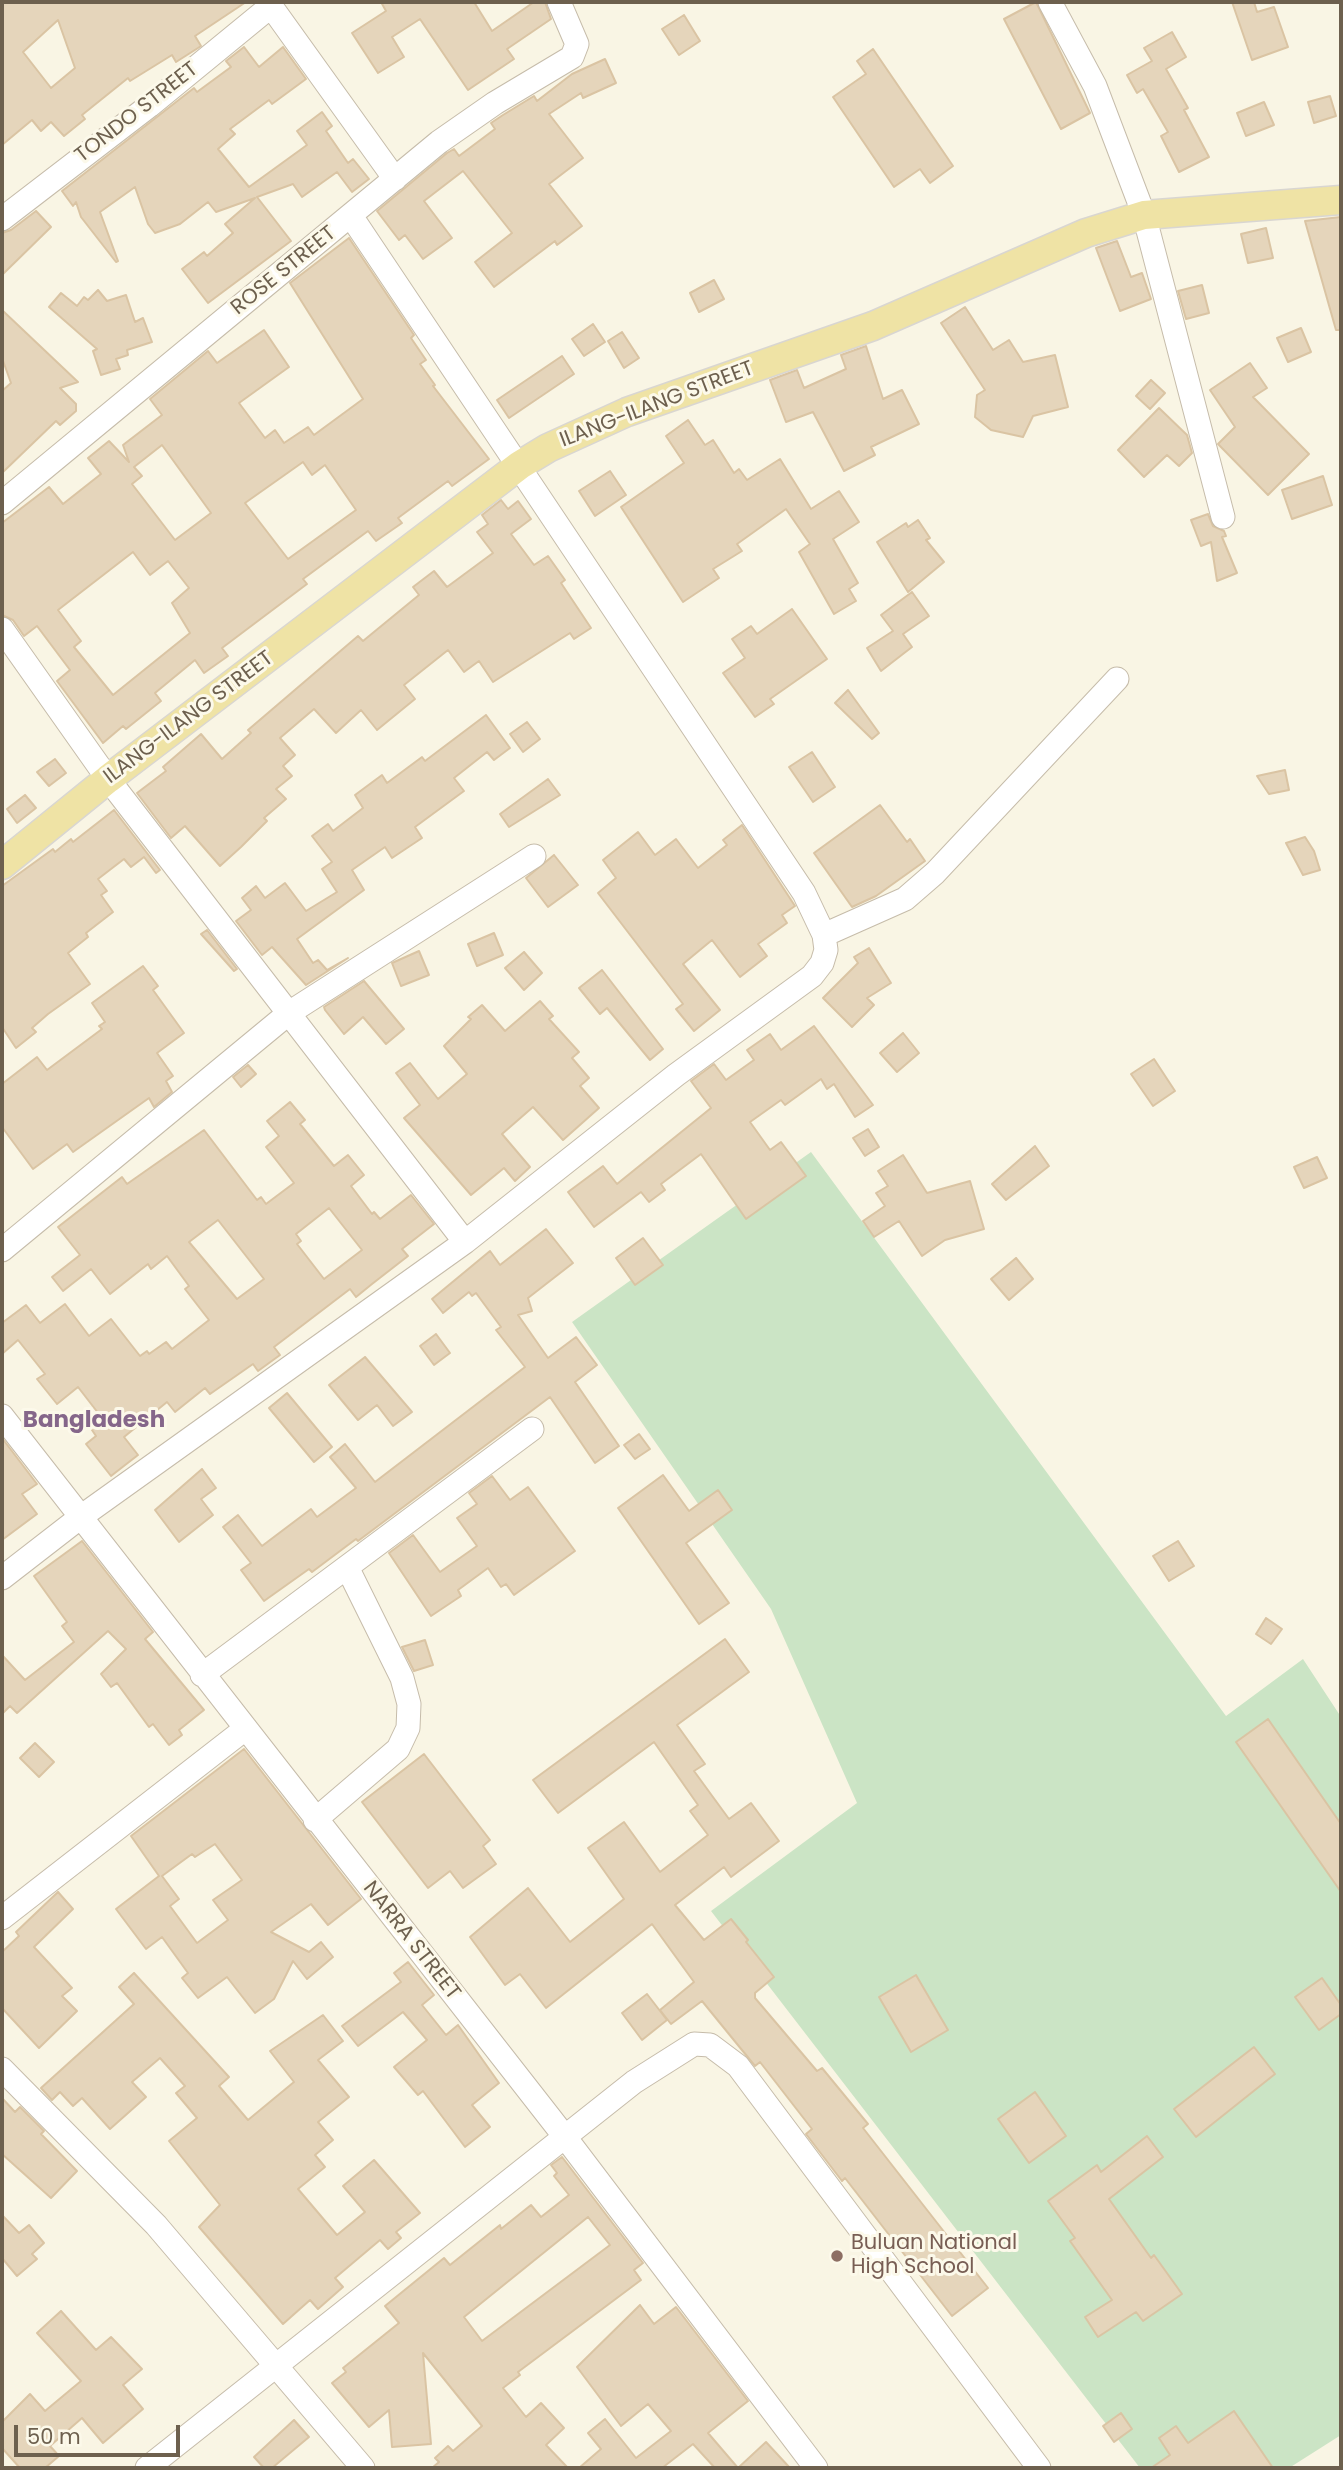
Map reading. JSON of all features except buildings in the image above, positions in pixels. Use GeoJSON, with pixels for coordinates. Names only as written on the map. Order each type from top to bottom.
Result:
{"type":"FeatureCollection","features":[{"type":"Feature","properties":{"kind":"main road","name":"ILANG-ILANG STREET"},"geometry":{"type":"LineString","coordinates":[[2,865],[108,779],[520,465],[548,448],[627,412],[873,326],[1086,233],[1144,215],[1341,200]]}},
{"type":"Feature","properties":{"kind":"street","name":"ROSE STREET"},"geometry":{"type":"LineString","coordinates":[[2,503],[439,142],[495,103],[566,61],[576,51],[575,37],[559,2]]}},
{"type":"Feature","properties":{"kind":"street"},"geometry":{"type":"LineString","coordinates":[[1050,2],[1095,86],[1144,215],[1223,517]]}},
{"type":"Feature","properties":{"kind":"street"},"geometry":{"type":"LineString","coordinates":[[269,4],[396,180]]}},
{"type":"Feature","properties":{"kind":"street","name":"TONDO STREET"},"geometry":{"type":"LineString","coordinates":[[2,219],[149,106],[269,4]]}},
{"type":"Feature","properties":{"kind":"street"},"geometry":{"type":"LineString","coordinates":[[2,1578],[82,1516],[466,1242],[676,1075],[811,976],[822,963],[826,950],[824,934],[804,893],[351,216]]}},
{"type":"Feature","properties":{"kind":"street"},"geometry":{"type":"LineString","coordinates":[[2,629],[108,779],[466,1242]]}},
{"type":"Feature","properties":{"kind":"street"},"geometry":{"type":"LineString","coordinates":[[824,934],[905,900],[935,873],[1117,680]]}},
{"type":"Feature","properties":{"kind":"street"},"geometry":{"type":"LineString","coordinates":[[2,1250],[289,1013],[534,856]]}},
{"type":"Feature","properties":{"kind":"street","name":"NARRA STREET"},"geometry":{"type":"LineString","coordinates":[[2,1416],[565,2137],[816,2468]]}},
{"type":"Feature","properties":{"kind":"street"},"geometry":{"type":"LineString","coordinates":[[202,1675],[532,1429]]}},
{"type":"Feature","properties":{"kind":"street"},"geometry":{"type":"LineString","coordinates":[[315,1820],[398,1749],[408,1728],[409,1704],[402,1678],[347,1567]]}},
{"type":"Feature","properties":{"kind":"street"},"geometry":{"type":"LineString","coordinates":[[2,1919],[244,1729]]}},
{"type":"Feature","properties":{"kind":"street"},"geometry":{"type":"LineString","coordinates":[[147,2468],[565,2137],[679,2050],[694,2044],[710,2045],[738,2066],[1039,2468]]}},
{"type":"Feature","properties":{"kind":"street"},"geometry":{"type":"LineString","coordinates":[[2,2069],[156,2225],[363,2468]]}},
{"type":"Feature","properties":{"kind":"green space"},"geometry":{"type":"Polygon","coordinates":[[[811,1152],[1226,1716],[1303,1659],[1341,1717],[1341,2435],[1289,2468],[1140,2468],[711,1911],[857,1803],[771,1609],[572,1322],[811,1152]]]}},
{"type":"Feature","properties":{"kind":"place","name":"Buluan National High School"},"geometry":{"type":"Point","coordinates":[837,2256]}},
{"type":"Feature","properties":{"kind":"district","name":"Bangladesh"},"geometry":{"type":"Point","coordinates":[94,1421]}}]}
